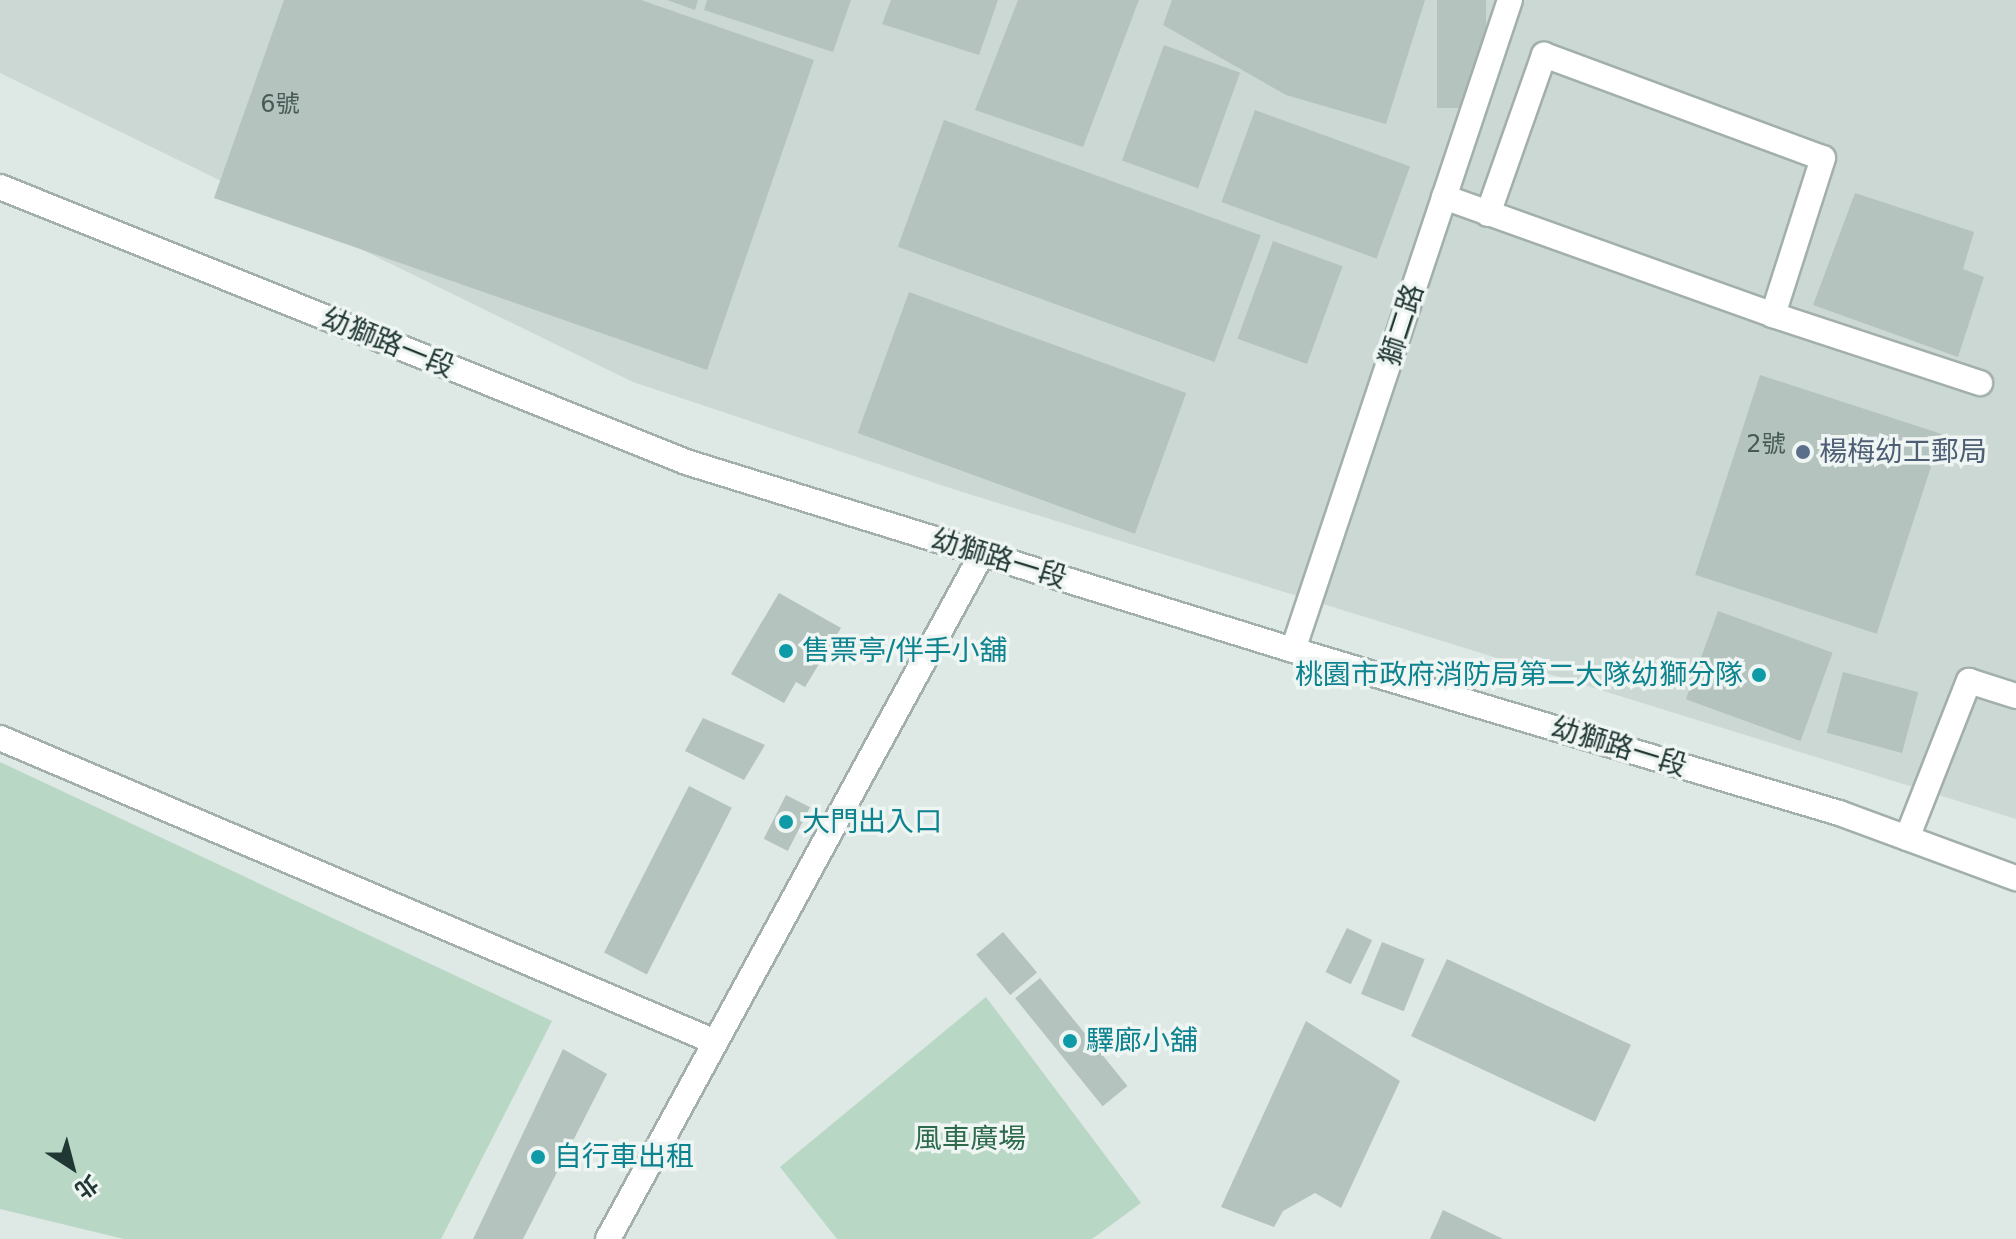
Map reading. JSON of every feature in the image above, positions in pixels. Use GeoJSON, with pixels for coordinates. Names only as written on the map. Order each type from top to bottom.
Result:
{"type":"FeatureCollection","features":[{"type":"Feature","properties":{"kind":"street","name":"獅二路"},"geometry":{"type":"LineString","coordinates":[[1293,650],[1510,0]]}},
{"type":"Feature","properties":{"kind":"street"},"geometry":{"type":"LineString","coordinates":[[1488,214],[1544,55],[1823,158],[1773,315]]}},
{"type":"Feature","properties":{"kind":"street","name":"幼獅路一段"},"geometry":{"type":"LineString","coordinates":[[0,187],[686,462],[1293,650],[1839,813],[2016,878]]}},
{"type":"Feature","properties":{"kind":"street"},"geometry":{"type":"LineString","coordinates":[[1444,197],[1773,315],[1980,383]]}},
{"type":"Feature","properties":{"kind":"street"},"geometry":{"type":"LineString","coordinates":[[608,1239],[982,554]]}},
{"type":"Feature","properties":{"kind":"street"},"geometry":{"type":"LineString","coordinates":[[1907,838],[1969,681],[2016,696]]}},
{"type":"Feature","properties":{"kind":"street"},"geometry":{"type":"LineString","coordinates":[[0,738],[715,1042]]}},
{"type":"Feature","properties":{"kind":"shaded area"},"geometry":{"type":"Polygon","coordinates":[[[0,0],[2016,0],[2016,819],[956,490],[633,382],[0,73],[0,0]]]}},
{"type":"Feature","properties":{"kind":"green space"},"geometry":{"type":"Polygon","coordinates":[[[0,762],[552,1021],[441,1239],[124,1239],[0,1209],[0,762]]]}},
{"type":"Feature","properties":{"kind":"green space","name":"風車廣場"},"geometry":{"type":"Polygon","coordinates":[[[986,997],[1141,1203],[1092,1239],[837,1239],[780,1167],[986,997]]]}},
{"type":"Feature","properties":{"kind":"building"},"geometry":{"type":"Polygon","coordinates":[[[284,0],[641,0],[814,60],[707,370],[214,198],[284,0]]]}},
{"type":"Feature","properties":{"kind":"building"},"geometry":{"type":"Polygon","coordinates":[[[667,0],[698,0],[695,10],[667,0]]]}},
{"type":"Feature","properties":{"kind":"building"},"geometry":{"type":"Polygon","coordinates":[[[707,0],[851,0],[833,52],[704,10],[707,0]]]}},
{"type":"Feature","properties":{"kind":"building"},"geometry":{"type":"Polygon","coordinates":[[[891,0],[998,0],[979,55],[882,24],[891,0]]]}},
{"type":"Feature","properties":{"kind":"building"},"geometry":{"type":"Polygon","coordinates":[[[1018,0],[1139,0],[1083,147],[975,110],[1018,0]]]}},
{"type":"Feature","properties":{"kind":"building"},"geometry":{"type":"Polygon","coordinates":[[[1172,0],[1425,0],[1386,124],[1286,95],[1163,25],[1172,0]]]}},
{"type":"Feature","properties":{"kind":"building"},"geometry":{"type":"Polygon","coordinates":[[[1437,0],[1486,0],[1486,108],[1437,108],[1437,0]]]}},
{"type":"Feature","properties":{"kind":"building"},"geometry":{"type":"Polygon","coordinates":[[[1164,45],[1240,73],[1198,188],[1122,161],[1164,45]]]}},
{"type":"Feature","properties":{"kind":"building"},"geometry":{"type":"Polygon","coordinates":[[[1255,110],[1410,166],[1377,259],[1221,202],[1255,110]]]}},
{"type":"Feature","properties":{"kind":"building"},"geometry":{"type":"Polygon","coordinates":[[[944,120],[1261,235],[1215,362],[898,247],[944,120]]]}},
{"type":"Feature","properties":{"kind":"building"},"geometry":{"type":"Polygon","coordinates":[[[1855,193],[1974,232],[1963,269],[1984,277],[1958,357],[1813,305],[1855,193]]]}},
{"type":"Feature","properties":{"kind":"building"},"geometry":{"type":"Polygon","coordinates":[[[1273,241],[1343,266],[1307,364],[1237,339],[1273,241]]]}},
{"type":"Feature","properties":{"kind":"building"},"geometry":{"type":"Polygon","coordinates":[[[909,292],[1186,393],[1135,534],[858,433],[909,292]]]}},
{"type":"Feature","properties":{"kind":"building"},"geometry":{"type":"Polygon","coordinates":[[[1760,375],[1942,434],[1877,634],[1695,575],[1760,375]]]}},
{"type":"Feature","properties":{"kind":"building","name":"售票亭/伴手小舖"},"geometry":{"type":"Polygon","coordinates":[[[779,593],[841,628],[805,687],[796,682],[784,703],[731,674],[779,593]]]}},
{"type":"Feature","properties":{"kind":"building","name":"桃園市政府消防局第二大隊幼獅分隊"},"geometry":{"type":"Polygon","coordinates":[[[1718,611],[1833,653],[1800,741],[1686,699],[1718,611]]]}},
{"type":"Feature","properties":{"kind":"building"},"geometry":{"type":"Polygon","coordinates":[[[1843,672],[1918,692],[1902,753],[1827,733],[1843,672]]]}},
{"type":"Feature","properties":{"kind":"building"},"geometry":{"type":"Polygon","coordinates":[[[703,718],[765,745],[744,780],[685,751],[703,718]]]}},
{"type":"Feature","properties":{"kind":"building"},"geometry":{"type":"Polygon","coordinates":[[[689,786],[732,808],[647,974],[604,953],[689,786]]]}},
{"type":"Feature","properties":{"kind":"building","name":"大門出入口"},"geometry":{"type":"Polygon","coordinates":[[[786,795],[810,807],[788,851],[764,839],[786,795]]]}},
{"type":"Feature","properties":{"kind":"building"},"geometry":{"type":"Polygon","coordinates":[[[1347,928],[1372,940],[1351,984],[1326,972],[1347,928]]]}},
{"type":"Feature","properties":{"kind":"building"},"geometry":{"type":"Polygon","coordinates":[[[1003,932],[1037,973],[1010,995],[976,954],[1003,932]]]}},
{"type":"Feature","properties":{"kind":"building"},"geometry":{"type":"Polygon","coordinates":[[[1382,942],[1425,959],[1404,1011],[1361,994],[1382,942]]]}},
{"type":"Feature","properties":{"kind":"building"},"geometry":{"type":"Polygon","coordinates":[[[1447,959],[1631,1045],[1595,1122],[1411,1036],[1447,959]]]}},
{"type":"Feature","properties":{"kind":"building","name":"驛廊小舖"},"geometry":{"type":"Polygon","coordinates":[[[1040,978],[1127,1086],[1103,1106],[1015,998],[1040,978]]]}},
{"type":"Feature","properties":{"kind":"building"},"geometry":{"type":"Polygon","coordinates":[[[1306,1021],[1400,1081],[1341,1208],[1315,1193],[1283,1211],[1274,1227],[1221,1207],[1306,1021]]]}},
{"type":"Feature","properties":{"kind":"building","name":"自行車出租"},"geometry":{"type":"Polygon","coordinates":[[[563,1049],[607,1074],[523,1239],[473,1239],[563,1049]]]}},
{"type":"Feature","properties":{"kind":"building"},"geometry":{"type":"Polygon","coordinates":[[[1443,1210],[1503,1239],[1430,1239],[1443,1210]]]}},
{"type":"Feature","properties":{"kind":"place","name":"楊梅幼工郵局"},"geometry":{"type":"Point","coordinates":[1803,452]}},
{"type":"Feature","properties":{"kind":"place","name":"售票亭/伴手小舖"},"geometry":{"type":"Point","coordinates":[786,651]}},
{"type":"Feature","properties":{"kind":"place","name":"桃園市政府消防局第二大隊幼獅分隊"},"geometry":{"type":"Point","coordinates":[1759,675]}},
{"type":"Feature","properties":{"kind":"place","name":"大門出入口"},"geometry":{"type":"Point","coordinates":[786,822]}},
{"type":"Feature","properties":{"kind":"place","name":"驛廊小舖"},"geometry":{"type":"Point","coordinates":[1070,1041]}},
{"type":"Feature","properties":{"kind":"place","name":"自行車出租"},"geometry":{"type":"Point","coordinates":[538,1157]}}]}
